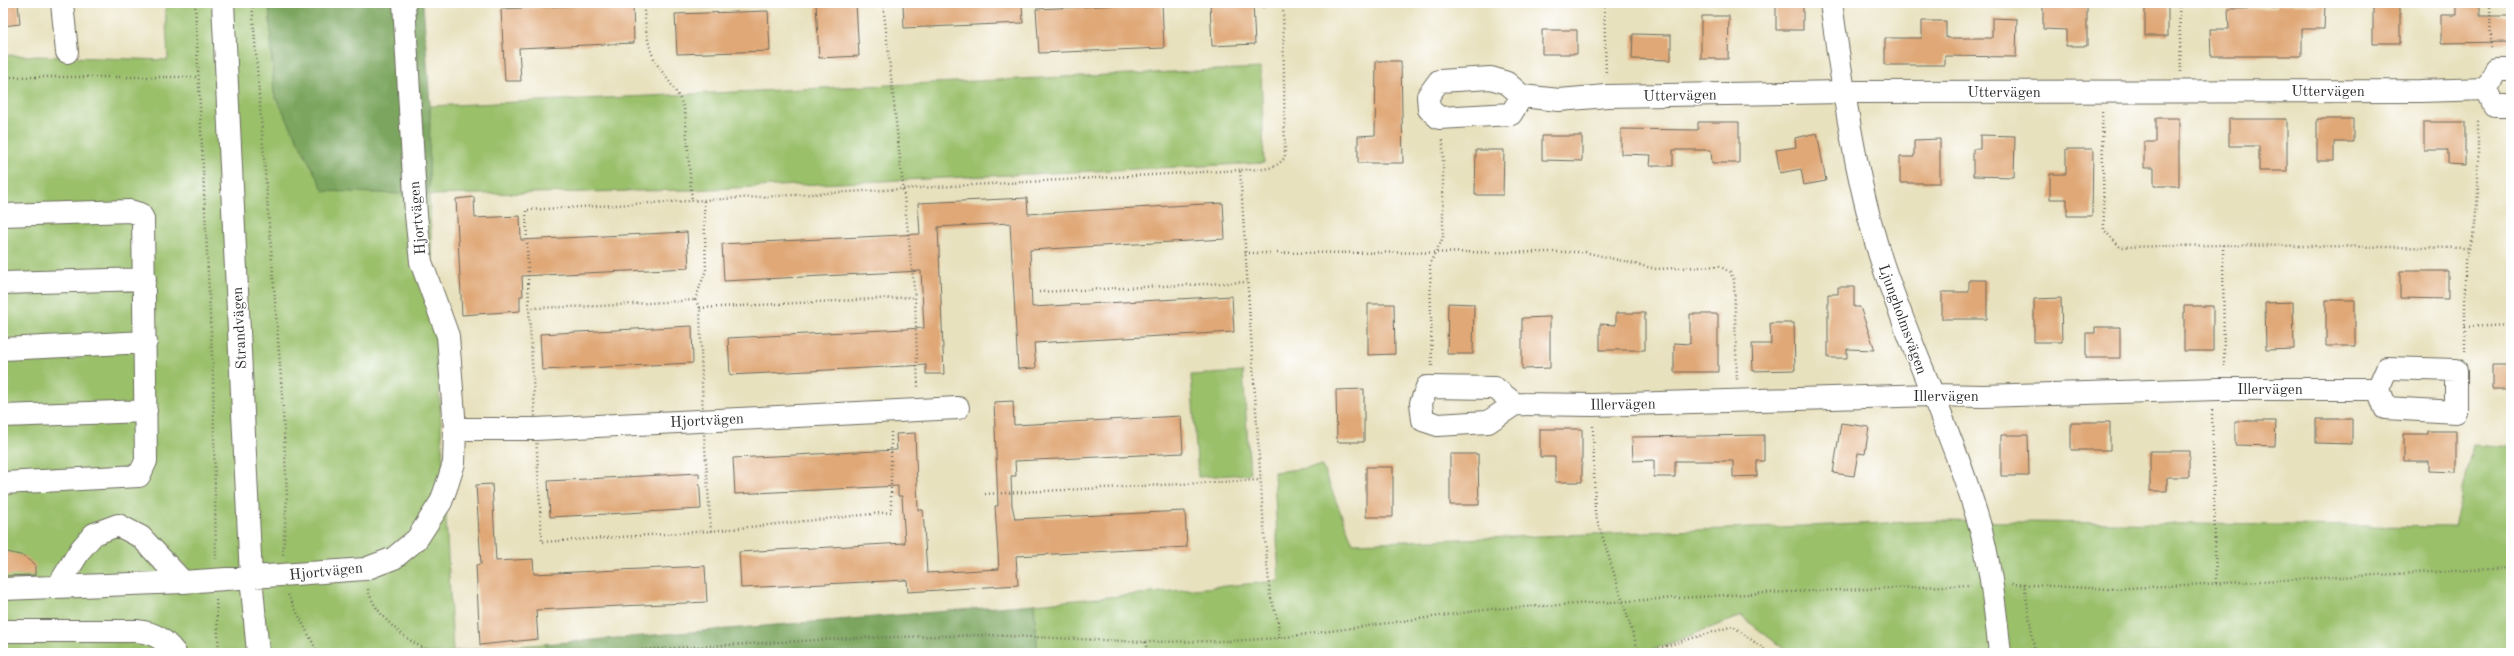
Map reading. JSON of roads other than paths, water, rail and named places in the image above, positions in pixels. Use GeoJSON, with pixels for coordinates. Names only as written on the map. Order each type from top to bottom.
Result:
{"type":"FeatureCollection","features":[{"type":"Feature","properties":{"kind":"street"},"geometry":{"type":"LineString","coordinates":[[62,3],[67,52]]}},
{"type":"Feature","properties":{"kind":"street","name":"Strandvägen"},"geometry":{"type":"LineString","coordinates":[[223,3],[251,577],[258,653]]}},
{"type":"Feature","properties":{"kind":"street","name":"Hjortvägen"},"geometry":{"type":"LineString","coordinates":[[3,589],[183,582],[365,569],[394,558],[417,539],[441,502],[454,463],[455,429],[448,336],[420,254],[415,207],[404,3]]}},
{"type":"Feature","properties":{"kind":"street","name":"Ljungholmsvägen"},"geometry":{"type":"LineString","coordinates":[[1830,3],[1843,92],[1863,188],[1880,257],[1903,323],[1958,462],[1979,524],[1992,584],[2000,653]]}},
{"type":"Feature","properties":{"kind":"street"},"geometry":{"type":"LineString","coordinates":[[2511,70],[2496,70],[2487,88],[2494,104],[2511,105]]}},
{"type":"Feature","properties":{"kind":"street"},"geometry":{"type":"LineString","coordinates":[[1491,78],[1507,83],[1522,96],[1511,114],[1442,118],[1439,118],[1429,109],[1428,96],[1439,81],[1491,78]]}},
{"type":"Feature","properties":{"kind":"street","name":"Uttervägen"},"geometry":{"type":"LineString","coordinates":[[1522,96],[1560,100],[1607,96],[1843,92],[2182,90],[2420,91],[2487,88]]}},
{"type":"Feature","properties":{"kind":"street"},"geometry":{"type":"LineString","coordinates":[[3,215],[135,212],[143,219],[146,342],[146,461],[144,468],[136,477],[3,482]]}},
{"type":"Feature","properties":{"kind":"street"},"geometry":{"type":"LineString","coordinates":[[3,283],[145,279]]}},
{"type":"Feature","properties":{"kind":"street"},"geometry":{"type":"LineString","coordinates":[[3,349],[146,342]]}},
{"type":"Feature","properties":{"kind":"street"},"geometry":{"type":"LineString","coordinates":[[2387,368],[2456,370],[2456,412],[2385,408],[2378,388],[2387,368]]}},
{"type":"Feature","properties":{"kind":"street"},"geometry":{"type":"LineString","coordinates":[[1433,387],[1495,388],[1515,404],[1488,422],[1438,425],[1423,420],[1421,403],[1427,388],[1433,387]]}},
{"type":"Feature","properties":{"kind":"street","name":"Illervägen"},"geometry":{"type":"LineString","coordinates":[[1515,404],[1593,405],[1737,402],[1932,395],[1983,396],[2218,389],[2378,388]]}},
{"type":"Feature","properties":{"kind":"street","name":"Hjortvägen"},"geometry":{"type":"LineString","coordinates":[[455,429],[536,428],[890,410],[958,408]]}},
{"type":"Feature","properties":{"kind":"street"},"geometry":{"type":"LineString","coordinates":[[3,416],[146,411]]}},
{"type":"Feature","properties":{"kind":"street"},"geometry":{"type":"LineString","coordinates":[[58,586],[81,549],[94,534],[118,525],[141,537],[183,582]]}},
{"type":"Feature","properties":{"kind":"street"},"geometry":{"type":"LineString","coordinates":[[3,631],[137,631],[154,633],[166,642],[175,653]]}}]}
